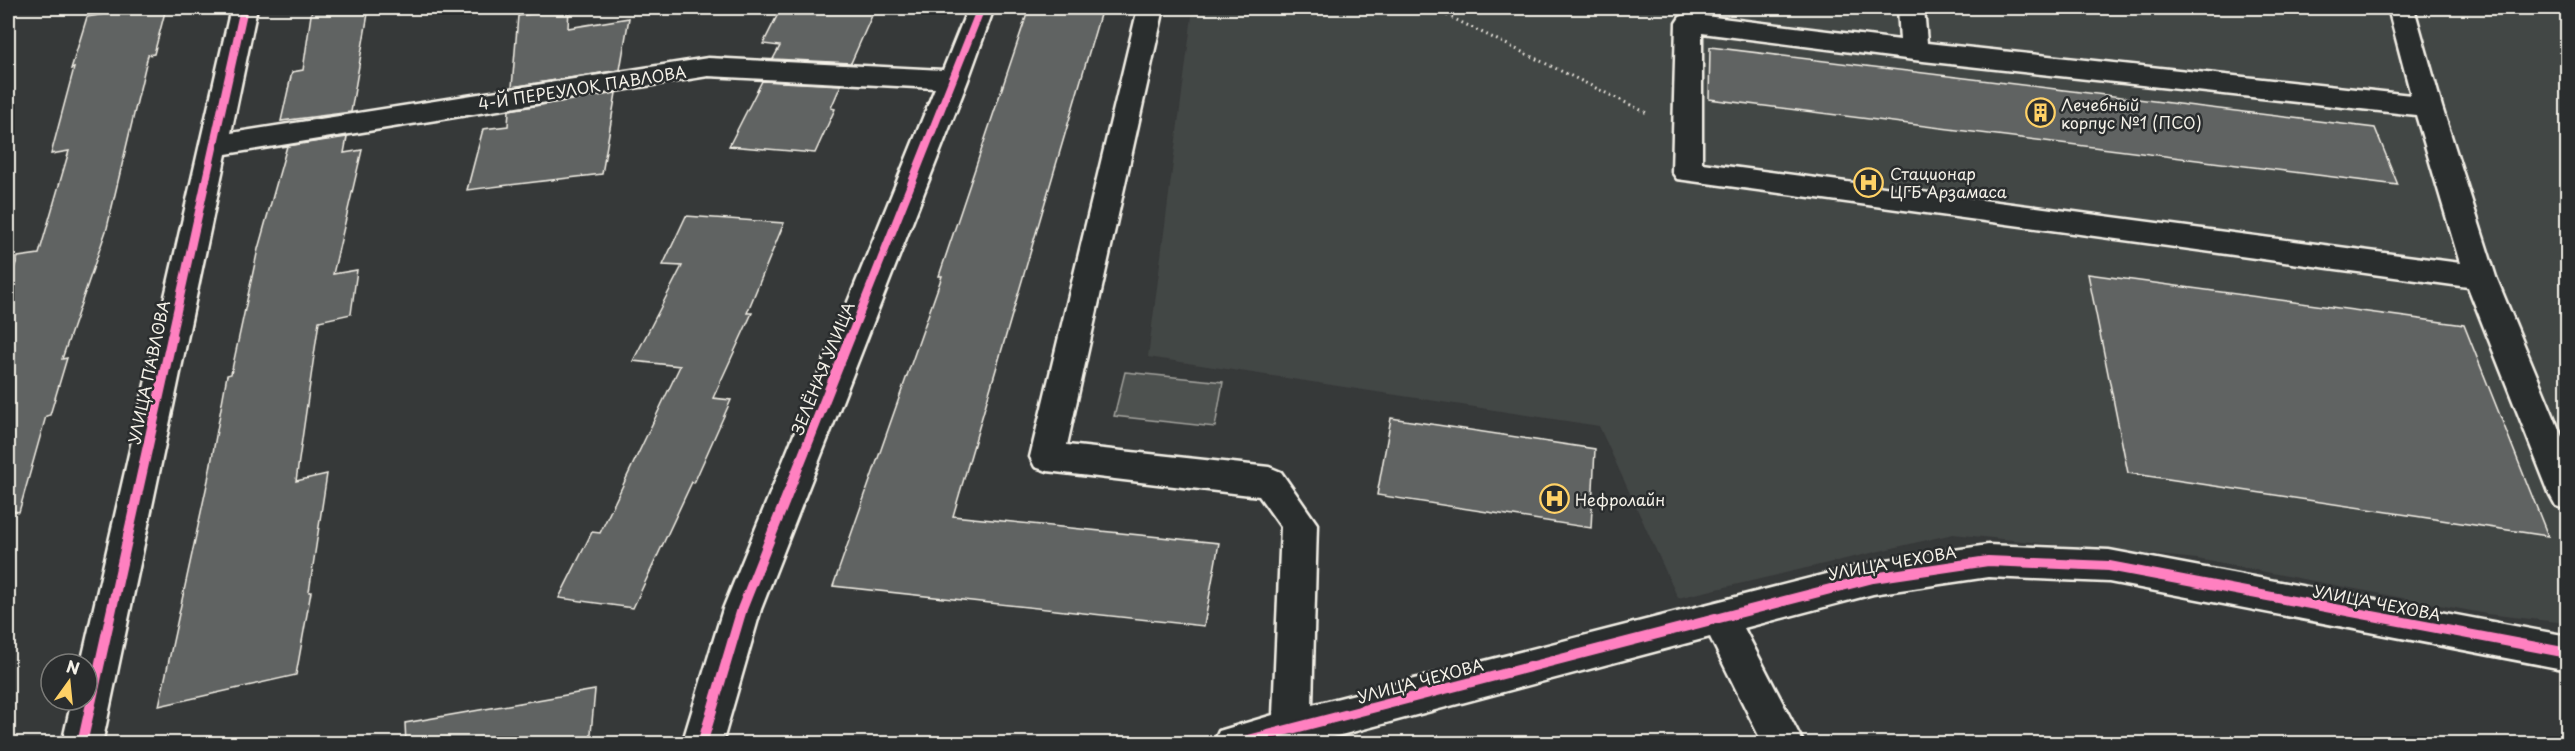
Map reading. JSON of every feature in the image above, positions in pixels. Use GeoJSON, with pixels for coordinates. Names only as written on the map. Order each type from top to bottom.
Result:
{"type":"FeatureCollection","features":[{"type":"Feature","properties":{"kind":"street","name":"УЛИЦА ПАВЛОВА"},"geometry":{"type":"LineString","coordinates":[[82,744],[244,8]]}},
{"type":"Feature","properties":{"kind":"street","name":"ЗЕЛЁНАЯ УЛИЦА"},"geometry":{"type":"LineString","coordinates":[[702,744],[742,609],[981,8]]}},
{"type":"Feature","properties":{"kind":"street"},"geometry":{"type":"LineString","coordinates":[[1151,8],[1047,457],[1269,482],[1299,524],[1292,728]]}},
{"type":"Feature","properties":{"kind":"street"},"geometry":{"type":"LineString","coordinates":[[1911,8],[1914,51]]}},
{"type":"Feature","properties":{"kind":"street"},"geometry":{"type":"LineString","coordinates":[[2401,8],[2428,107],[2480,277],[2568,495]]}},
{"type":"Feature","properties":{"kind":"street"},"geometry":{"type":"LineString","coordinates":[[2428,107],[1914,51],[1689,23],[1687,172],[2480,277]]}},
{"type":"Feature","properties":{"kind":"street","name":"4-Й ПЕРЕУЛОК ПАВЛОВА"},"geometry":{"type":"LineString","coordinates":[[213,146],[708,67],[954,80]]}},
{"type":"Feature","properties":{"kind":"street","name":"УЛИЦА ЧЕХОВА"},"geometry":{"type":"LineString","coordinates":[[1233,744],[1873,578],[1988,561],[2109,566],[2568,653]]}},
{"type":"Feature","properties":{"kind":"street"},"geometry":{"type":"LineString","coordinates":[[1719,617],[1784,744]]}},
{"type":"Feature","properties":{"kind":"path"},"geometry":{"type":"LineString","coordinates":[[1431,8],[1688,132]]}},
{"type":"Feature","properties":{"kind":"shaded area","name":"Стационар ЦГБ Арзамаса"},"geometry":{"type":"Polygon","coordinates":[[[1193,8],[2567,8],[2567,623],[2487,614],[2197,559],[1953,534],[1678,598],[1599,426],[1148,357],[1193,8]]]}},
{"type":"Feature","properties":{"kind":"shaded area"},"geometry":{"type":"Polygon","coordinates":[[[1125,372],[1223,382],[1215,427],[1114,416],[1125,372]]]}},
{"type":"Feature","properties":{"kind":"building"},"geometry":{"type":"Polygon","coordinates":[[[142,8],[166,8],[154,54],[148,55],[107,228],[62,359],[67,358],[50,415],[46,416],[19,512],[8,510],[8,286],[18,257],[39,254],[69,151],[51,154],[74,68],[71,69],[87,17],[142,8]]]}},
{"type":"Feature","properties":{"kind":"building"},"geometry":{"type":"Polygon","coordinates":[[[312,8],[369,8],[351,112],[281,121],[292,72],[303,70],[312,8]]]}},
{"type":"Feature","properties":{"kind":"building"},"geometry":{"type":"Polygon","coordinates":[[[569,8],[568,28],[629,18],[620,70],[512,87],[518,16],[569,8]]]}},
{"type":"Feature","properties":{"kind":"building"},"geometry":{"type":"Polygon","coordinates":[[[781,8],[874,11],[851,63],[773,59],[780,46],[763,44],[781,8]]]}},
{"type":"Feature","properties":{"kind":"building"},"geometry":{"type":"Polygon","coordinates":[[[1029,8],[1102,8],[953,516],[1219,543],[1204,626],[833,586],[942,276],[939,276],[1029,8]]]}},
{"type":"Feature","properties":{"kind":"building","name":"Лечебный корпус №1 (ПСО)"},"geometry":{"type":"Polygon","coordinates":[[[1710,47],[2375,128],[2398,185],[1709,99],[1710,47]]]}},
{"type":"Feature","properties":{"kind":"building"},"geometry":{"type":"Polygon","coordinates":[[[762,81],[841,85],[831,108],[835,109],[815,153],[729,146],[762,81]]]}},
{"type":"Feature","properties":{"kind":"building"},"geometry":{"type":"Polygon","coordinates":[[[616,93],[602,174],[467,190],[483,129],[508,126],[509,110],[616,93]]]}},
{"type":"Feature","properties":{"kind":"building"},"geometry":{"type":"Polygon","coordinates":[[[347,137],[344,153],[362,150],[333,274],[357,270],[351,314],[319,321],[296,481],[327,474],[309,592],[311,592],[296,675],[159,706],[208,480],[227,375],[231,374],[258,249],[287,146],[347,137]]]}},
{"type":"Feature","properties":{"kind":"building"},"geometry":{"type":"Polygon","coordinates":[[[686,216],[784,223],[747,313],[752,313],[713,398],[731,400],[694,483],[692,482],[633,608],[559,598],[592,532],[600,533],[680,366],[633,361],[682,266],[663,265],[686,216]]]}},
{"type":"Feature","properties":{"kind":"building"},"geometry":{"type":"Polygon","coordinates":[[[2088,274],[2464,325],[2548,536],[2128,473],[2088,274]]]}},
{"type":"Feature","properties":{"kind":"building"},"geometry":{"type":"Polygon","coordinates":[[[1391,418],[1595,449],[1591,528],[1377,495],[1391,418]]]}},
{"type":"Feature","properties":{"kind":"building"},"geometry":{"type":"Polygon","coordinates":[[[595,690],[590,744],[406,744],[405,723],[595,690]]]}},
{"type":"Feature","properties":{"kind":"cycle path"},"geometry":{"type":"LineString","coordinates":[[82,744],[244,8]]}},
{"type":"Feature","properties":{"kind":"cycle path"},"geometry":{"type":"LineString","coordinates":[[702,744],[742,609],[981,8]]}},
{"type":"Feature","properties":{"kind":"cycle path"},"geometry":{"type":"LineString","coordinates":[[1233,744],[1873,578],[1988,561],[2109,566],[2568,653]]}},
{"type":"Feature","properties":{"kind":"place","name":"Лечебный корпус №1 (ПСО)"},"geometry":{"type":"Point","coordinates":[2040,113]}},
{"type":"Feature","properties":{"kind":"place","name":"Стационар ЦГБ Арзамаса"},"geometry":{"type":"Point","coordinates":[1869,182]}},
{"type":"Feature","properties":{"kind":"place","name":"Нефролайн"},"geometry":{"type":"Point","coordinates":[1554,499]}}]}
